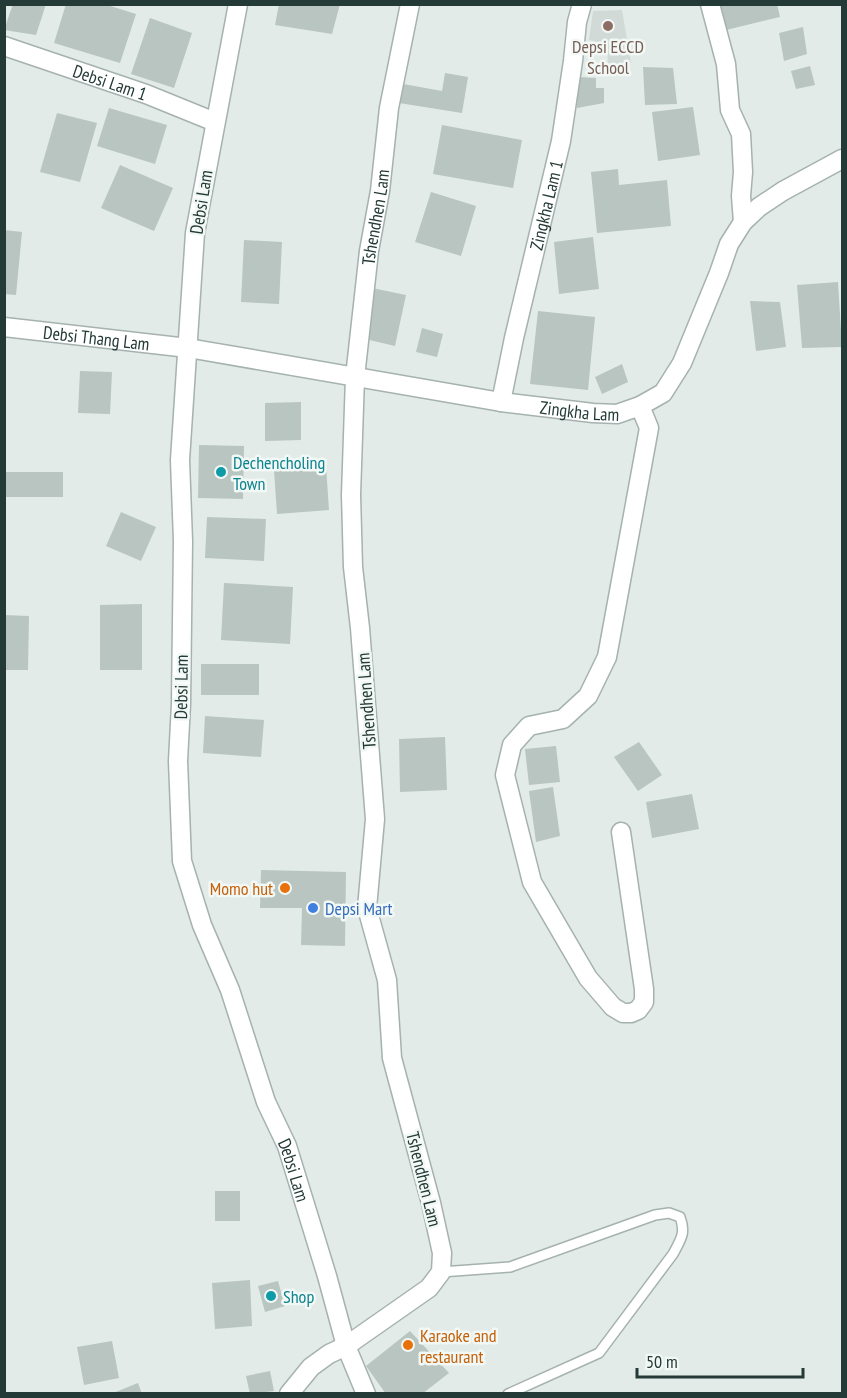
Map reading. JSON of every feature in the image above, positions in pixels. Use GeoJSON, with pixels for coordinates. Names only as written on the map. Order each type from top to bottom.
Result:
{"type":"FeatureCollection","features":[{"type":"Feature","properties":{"kind":"street","name":"Debsi Lam"},"geometry":{"type":"LineString","coordinates":[[238,4],[195,233],[180,460],[183,541],[178,761],[182,861],[202,925],[230,990],[266,1102],[287,1146],[346,1346],[366,1394]]}},
{"type":"Feature","properties":{"kind":"street","name":"Tshendhen Lam"},"geometry":{"type":"LineString","coordinates":[[410,4],[389,108],[380,191],[369,251],[355,377],[351,495],[353,567],[375,819],[367,908],[387,980],[392,1058],[431,1203],[442,1253],[441,1272]]}},
{"type":"Feature","properties":{"kind":"street","name":"Zingkha Lam 1"},"geometry":{"type":"LineString","coordinates":[[501,402],[516,328],[561,141],[577,22],[582,4]]}},
{"type":"Feature","properties":{"kind":"street"},"geometry":{"type":"LineString","coordinates":[[710,4],[726,64],[730,110],[741,134],[742,222]]}},
{"type":"Feature","properties":{"kind":"street","name":"Debsi Lam 1"},"geometry":{"type":"LineString","coordinates":[[4,46],[146,94],[215,122]]}},
{"type":"Feature","properties":{"kind":"street","name":"Zingkha Lam"},"geometry":{"type":"LineString","coordinates":[[188,348],[501,402],[617,414],[640,406],[663,393],[682,363],[729,244],[742,222],[783,191],[843,159]]}},
{"type":"Feature","properties":{"kind":"street","name":"Debsi Thang Lam"},"geometry":{"type":"LineString","coordinates":[[4,327],[188,348]]}},
{"type":"Feature","properties":{"kind":"street"},"geometry":{"type":"LineString","coordinates":[[621,832],[644,989],[644,1002],[638,1010],[631,1013],[622,1013],[612,1007],[588,978],[532,882],[505,775],[512,745],[529,726],[563,719],[588,696],[607,657],[649,428],[640,406]]}},
{"type":"Feature","properties":{"kind":"street"},"geometry":{"type":"LineString","coordinates":[[289,1394],[311,1367],[328,1354],[346,1346],[429,1288],[441,1272]]}},
{"type":"Feature","properties":{"kind":"lane"},"geometry":{"type":"LineString","coordinates":[[441,1272],[510,1266],[655,1215],[669,1213],[680,1217],[684,1227],[681,1240],[673,1254],[599,1353],[508,1394]]}},
{"type":"Feature","properties":{"kind":"shaded area","name":"Depsi ECCD School"},"geometry":{"type":"Polygon","coordinates":[[[622,10],[631,63],[608,65],[607,44],[589,40],[593,11],[622,10]]]}},
{"type":"Feature","properties":{"kind":"building"},"geometry":{"type":"Polygon","coordinates":[[[13,4],[46,4],[36,35],[4,30],[13,4]]]}},
{"type":"Feature","properties":{"kind":"building"},"geometry":{"type":"Polygon","coordinates":[[[66,4],[104,4],[136,14],[120,63],[54,43],[66,4]]]}},
{"type":"Feature","properties":{"kind":"building"},"geometry":{"type":"Polygon","coordinates":[[[279,4],[340,4],[332,34],[275,25],[279,4]]]}},
{"type":"Feature","properties":{"kind":"building"},"geometry":{"type":"Polygon","coordinates":[[[716,4],[777,4],[780,17],[722,31],[716,4]]]}},
{"type":"Feature","properties":{"kind":"building"},"geometry":{"type":"Polygon","coordinates":[[[150,18],[192,33],[174,88],[131,74],[150,18]]]}},
{"type":"Feature","properties":{"kind":"building"},"geometry":{"type":"Polygon","coordinates":[[[803,27],[807,54],[784,61],[779,33],[803,27]]]}},
{"type":"Feature","properties":{"kind":"building"},"geometry":{"type":"Polygon","coordinates":[[[810,66],[815,85],[796,89],[791,71],[810,66]]]}},
{"type":"Feature","properties":{"kind":"building"},"geometry":{"type":"Polygon","coordinates":[[[643,67],[673,68],[677,104],[645,105],[643,67]]]}},
{"type":"Feature","properties":{"kind":"building"},"geometry":{"type":"Polygon","coordinates":[[[445,73],[468,77],[462,113],[399,103],[403,84],[442,91],[445,73]]]}},
{"type":"Feature","properties":{"kind":"building"},"geometry":{"type":"Polygon","coordinates":[[[578,77],[596,78],[596,88],[604,88],[604,103],[577,108],[578,77]]]}},
{"type":"Feature","properties":{"kind":"building"},"geometry":{"type":"Polygon","coordinates":[[[693,107],[700,155],[658,161],[652,112],[693,107]]]}},
{"type":"Feature","properties":{"kind":"building"},"geometry":{"type":"Polygon","coordinates":[[[109,108],[167,125],[155,164],[97,146],[109,108]]]}},
{"type":"Feature","properties":{"kind":"building"},"geometry":{"type":"Polygon","coordinates":[[[57,113],[97,123],[80,182],[40,172],[57,113]]]}},
{"type":"Feature","properties":{"kind":"building"},"geometry":{"type":"Polygon","coordinates":[[[442,125],[522,140],[513,188],[433,174],[442,125]]]}},
{"type":"Feature","properties":{"kind":"building"},"geometry":{"type":"Polygon","coordinates":[[[120,165],[173,188],[154,231],[101,208],[120,165]]]}},
{"type":"Feature","properties":{"kind":"building"},"geometry":{"type":"Polygon","coordinates":[[[618,169],[619,185],[667,180],[671,226],[597,233],[591,172],[618,169]]]}},
{"type":"Feature","properties":{"kind":"building"},"geometry":{"type":"Polygon","coordinates":[[[431,192],[476,206],[461,256],[415,242],[431,192]]]}},
{"type":"Feature","properties":{"kind":"building"},"geometry":{"type":"Polygon","coordinates":[[[4,230],[22,232],[16,295],[4,294],[4,230]]]}},
{"type":"Feature","properties":{"kind":"building"},"geometry":{"type":"Polygon","coordinates":[[[593,237],[599,289],[559,294],[554,242],[593,237]]]}},
{"type":"Feature","properties":{"kind":"building"},"geometry":{"type":"Polygon","coordinates":[[[244,240],[282,242],[279,304],[241,302],[244,240]]]}},
{"type":"Feature","properties":{"kind":"building"},"geometry":{"type":"Polygon","coordinates":[[[838,282],[842,347],[802,348],[797,285],[838,282]]]}},
{"type":"Feature","properties":{"kind":"building"},"geometry":{"type":"Polygon","coordinates":[[[372,288],[406,295],[395,346],[361,338],[372,288]]]}},
{"type":"Feature","properties":{"kind":"building"},"geometry":{"type":"Polygon","coordinates":[[[750,301],[780,302],[786,347],[756,351],[750,301]]]}},
{"type":"Feature","properties":{"kind":"building"},"geometry":{"type":"Polygon","coordinates":[[[538,311],[595,317],[588,390],[530,384],[538,311]]]}},
{"type":"Feature","properties":{"kind":"building"},"geometry":{"type":"Polygon","coordinates":[[[422,328],[443,334],[437,357],[416,352],[422,328]]]}},
{"type":"Feature","properties":{"kind":"building"},"geometry":{"type":"Polygon","coordinates":[[[622,364],[628,382],[602,394],[595,377],[622,364]]]}},
{"type":"Feature","properties":{"kind":"building"},"geometry":{"type":"Polygon","coordinates":[[[80,371],[112,372],[110,414],[78,413],[80,371]]]}},
{"type":"Feature","properties":{"kind":"building"},"geometry":{"type":"Polygon","coordinates":[[[301,402],[301,440],[265,441],[265,403],[301,402]]]}},
{"type":"Feature","properties":{"kind":"building","name":"Dechencholing Town"},"geometry":{"type":"Polygon","coordinates":[[[199,445],[244,446],[243,499],[198,498],[199,445]]]}},
{"type":"Feature","properties":{"kind":"building"},"geometry":{"type":"Polygon","coordinates":[[[326,466],[329,510],[277,514],[274,470],[326,466]]]}},
{"type":"Feature","properties":{"kind":"building"},"geometry":{"type":"Polygon","coordinates":[[[4,472],[63,472],[63,497],[4,497],[4,472]]]}},
{"type":"Feature","properties":{"kind":"building"},"geometry":{"type":"Polygon","coordinates":[[[121,512],[156,527],[141,561],[106,546],[121,512]]]}},
{"type":"Feature","properties":{"kind":"building"},"geometry":{"type":"Polygon","coordinates":[[[207,517],[266,519],[264,561],[205,558],[207,517]]]}},
{"type":"Feature","properties":{"kind":"building"},"geometry":{"type":"Polygon","coordinates":[[[224,583],[293,587],[290,644],[221,640],[224,583]]]}},
{"type":"Feature","properties":{"kind":"building"},"geometry":{"type":"Polygon","coordinates":[[[142,604],[142,670],[100,670],[100,605],[142,604]]]}},
{"type":"Feature","properties":{"kind":"building"},"geometry":{"type":"Polygon","coordinates":[[[4,615],[29,616],[28,670],[4,670],[4,615]]]}},
{"type":"Feature","properties":{"kind":"building"},"geometry":{"type":"Polygon","coordinates":[[[201,664],[259,664],[259,695],[201,695],[201,664]]]}},
{"type":"Feature","properties":{"kind":"building"},"geometry":{"type":"Polygon","coordinates":[[[205,716],[264,720],[261,757],[203,753],[205,716]]]}},
{"type":"Feature","properties":{"kind":"building"},"geometry":{"type":"Polygon","coordinates":[[[445,737],[447,790],[400,792],[399,739],[445,737]]]}},
{"type":"Feature","properties":{"kind":"building"},"geometry":{"type":"Polygon","coordinates":[[[639,742],[662,775],[638,791],[614,757],[639,742]]]}},
{"type":"Feature","properties":{"kind":"building"},"geometry":{"type":"Polygon","coordinates":[[[556,746],[560,782],[529,785],[525,749],[556,746]]]}},
{"type":"Feature","properties":{"kind":"building"},"geometry":{"type":"Polygon","coordinates":[[[553,787],[560,836],[536,842],[529,791],[553,787]]]}},
{"type":"Feature","properties":{"kind":"building"},"geometry":{"type":"Polygon","coordinates":[[[692,794],[699,829],[652,838],[646,802],[692,794]]]}},
{"type":"Feature","properties":{"kind":"building","name":"Depsi Mart"},"geometry":{"type":"Polygon","coordinates":[[[261,870],[346,872],[345,946],[301,945],[302,908],[260,908],[261,870]]]}},
{"type":"Feature","properties":{"kind":"building"},"geometry":{"type":"Polygon","coordinates":[[[215,1191],[240,1191],[240,1221],[215,1221],[215,1191]]]}},
{"type":"Feature","properties":{"kind":"building"},"geometry":{"type":"Polygon","coordinates":[[[250,1280],[252,1326],[215,1329],[212,1283],[250,1280]]]}},
{"type":"Feature","properties":{"kind":"building","name":"Shop"},"geometry":{"type":"Polygon","coordinates":[[[278,1281],[285,1306],[265,1312],[258,1286],[278,1281]]]}},
{"type":"Feature","properties":{"kind":"building"},"geometry":{"type":"Polygon","coordinates":[[[410,1331],[449,1373],[422,1394],[386,1394],[366,1366],[410,1331]]]}},
{"type":"Feature","properties":{"kind":"building"},"geometry":{"type":"Polygon","coordinates":[[[112,1341],[119,1378],[84,1385],[77,1347],[112,1341]]]}},
{"type":"Feature","properties":{"kind":"building"},"geometry":{"type":"Polygon","coordinates":[[[270,1371],[274,1391],[250,1394],[246,1376],[270,1371]]]}},
{"type":"Feature","properties":{"kind":"building"},"geometry":{"type":"Polygon","coordinates":[[[138,1383],[142,1394],[113,1394],[113,1393],[138,1383]]]}},
{"type":"Feature","properties":{"kind":"place","name":"Depsi ECCD School"},"geometry":{"type":"Point","coordinates":[608,26]}},
{"type":"Feature","properties":{"kind":"place","name":"Dechencholing Town"},"geometry":{"type":"Point","coordinates":[221,472]}},
{"type":"Feature","properties":{"kind":"place","name":"Momo hut"},"geometry":{"type":"Point","coordinates":[285,888]}},
{"type":"Feature","properties":{"kind":"place","name":"Depsi Mart"},"geometry":{"type":"Point","coordinates":[313,908]}},
{"type":"Feature","properties":{"kind":"place","name":"Shop"},"geometry":{"type":"Point","coordinates":[271,1296]}},
{"type":"Feature","properties":{"kind":"place","name":"Karaoke and restaurant"},"geometry":{"type":"Point","coordinates":[408,1345]}}]}
